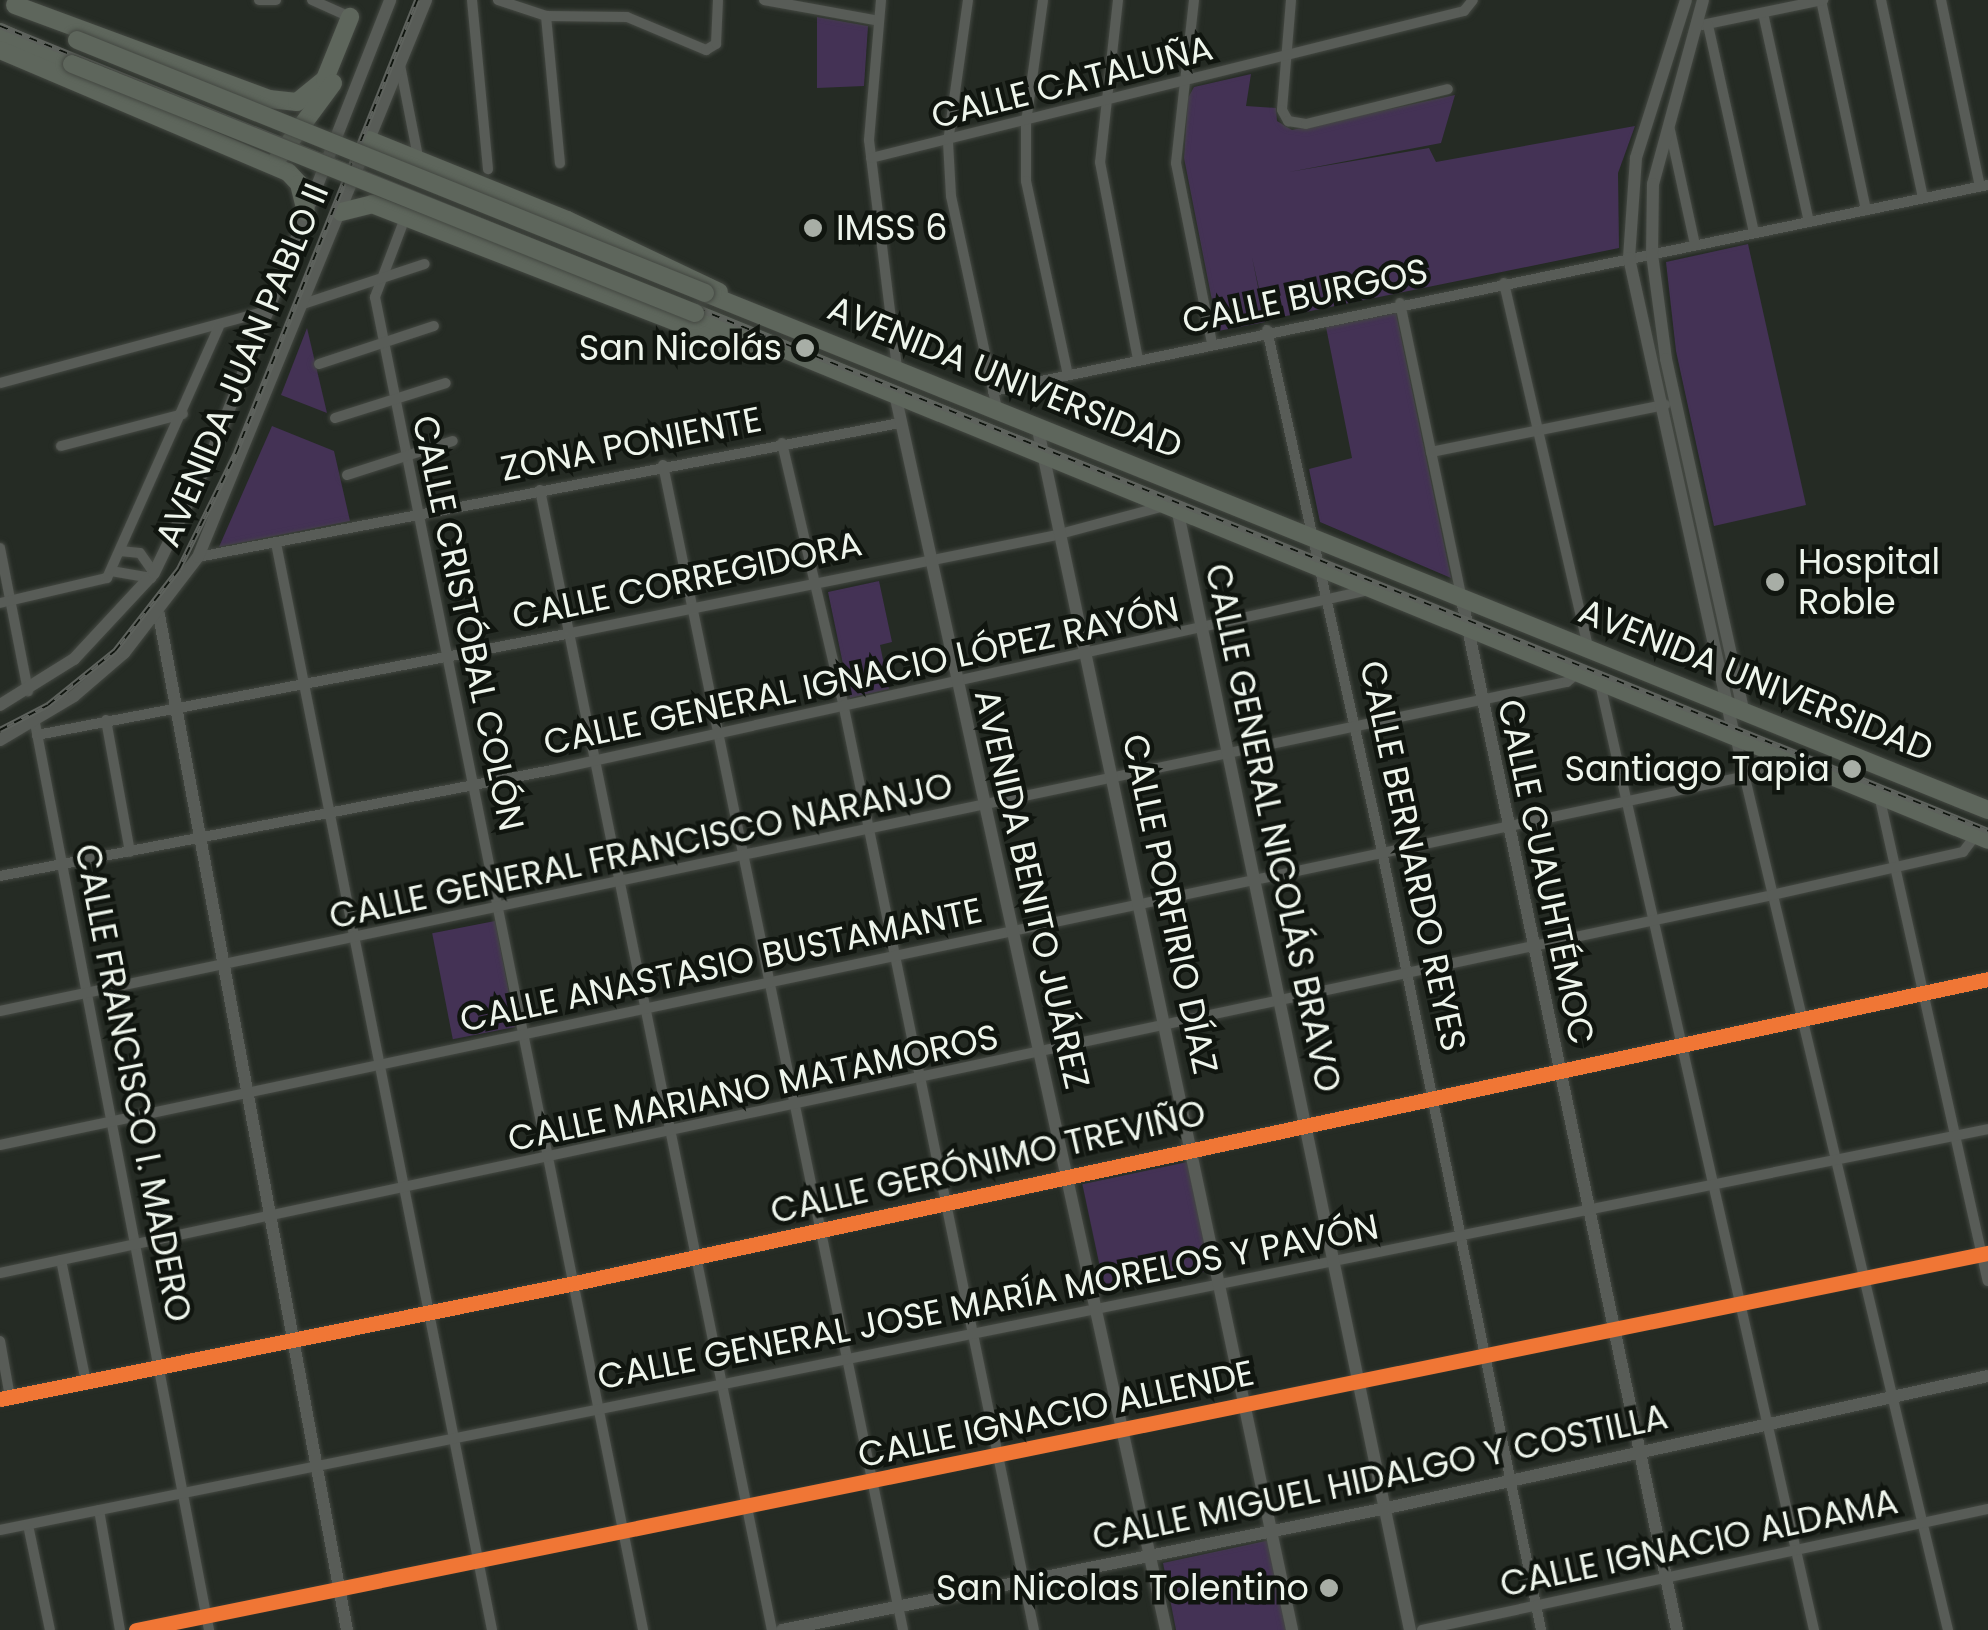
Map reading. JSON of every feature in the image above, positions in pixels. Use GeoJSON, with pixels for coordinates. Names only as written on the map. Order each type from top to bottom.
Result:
{"type":"FeatureCollection","features":[{"type":"Feature","properties":{"kind":"highway"},"geometry":{"type":"LineString","coordinates":[[8,3],[269,99],[298,102],[317,91],[353,8]]}},
{"type":"Feature","properties":{"kind":"highway","name":"AVENIDA UNIVERSIDAD"},"geometry":{"type":"LineString","coordinates":[[8,3],[78,40],[704,294],[896,368],[995,400],[1037,425],[1988,810]]}},
{"type":"Feature","properties":{"kind":"highway"},"geometry":{"type":"LineString","coordinates":[[260,161],[289,150],[324,99],[357,31],[353,8]]}},
{"type":"Feature","properties":{"kind":"highway","name":"AVENIDA UNIVERSIDAD"},"geometry":{"type":"LineString","coordinates":[[0,32],[1465,622],[1982,838]]}},
{"type":"Feature","properties":{"kind":"highway"},"geometry":{"type":"LineString","coordinates":[[0,50],[294,177],[306,212]]}},
{"type":"Feature","properties":{"kind":"highway"},"geometry":{"type":"LineString","coordinates":[[240,153],[270,137],[275,113],[269,99]]}},
{"type":"Feature","properties":{"kind":"highway"},"geometry":{"type":"LineString","coordinates":[[369,140],[441,166],[688,274],[735,305]]}},
{"type":"Feature","properties":{"kind":"highway"},"geometry":{"type":"LineString","coordinates":[[424,226],[416,192],[441,166]]}},
{"type":"Feature","properties":{"kind":"highway"},"geometry":{"type":"LineString","coordinates":[[341,212],[366,202],[751,352],[785,348]]}},
{"type":"Feature","properties":{"kind":"street"},"geometry":{"type":"LineString","coordinates":[[260,0],[276,0]]}},
{"type":"Feature","properties":{"kind":"street"},"geometry":{"type":"LineString","coordinates":[[312,0],[353,8]]}},
{"type":"Feature","properties":{"kind":"street","name":"AVENIDA JUAN PABLO II"},"geometry":{"type":"LineString","coordinates":[[0,705],[28,692],[74,659],[153,575],[267,311],[390,0]]}},
{"type":"Feature","properties":{"kind":"street","name":"AVENIDA JUAN PABLO II"},"geometry":{"type":"LineString","coordinates":[[0,740],[36,729],[100,675],[158,615],[198,558],[426,0]]}},
{"type":"Feature","properties":{"kind":"street"},"geometry":{"type":"LineString","coordinates":[[472,0],[488,169]]}},
{"type":"Feature","properties":{"kind":"street"},"geometry":{"type":"LineString","coordinates":[[501,0],[546,16],[616,15],[706,50],[716,44],[718,0]]}},
{"type":"Feature","properties":{"kind":"street"},"geometry":{"type":"LineString","coordinates":[[764,0],[879,21]]}},
{"type":"Feature","properties":{"kind":"street"},"geometry":{"type":"LineString","coordinates":[[882,0],[872,158],[896,368]]}},
{"type":"Feature","properties":{"kind":"street"},"geometry":{"type":"LineString","coordinates":[[968,0],[948,142],[955,223],[995,400]]}},
{"type":"Feature","properties":{"kind":"street"},"geometry":{"type":"LineString","coordinates":[[1042,0],[1026,122],[1029,208],[1068,374]]}},
{"type":"Feature","properties":{"kind":"street"},"geometry":{"type":"LineString","coordinates":[[1118,0],[1105,104],[1102,184],[1138,360]]}},
{"type":"Feature","properties":{"kind":"street"},"geometry":{"type":"LineString","coordinates":[[1194,0],[1176,163],[1212,343]]}},
{"type":"Feature","properties":{"kind":"street"},"geometry":{"type":"LineString","coordinates":[[1290,0],[1282,110],[1298,124],[1448,89]]}},
{"type":"Feature","properties":{"kind":"street"},"geometry":{"type":"LineString","coordinates":[[1686,0],[1636,158],[1629,258],[1661,406],[1735,705]]}},
{"type":"Feature","properties":{"kind":"street"},"geometry":{"type":"LineString","coordinates":[[1703,0],[1702,25],[1754,232]]}},
{"type":"Feature","properties":{"kind":"street"},"geometry":{"type":"LineString","coordinates":[[1702,25],[1822,0],[1866,210]]}},
{"type":"Feature","properties":{"kind":"street"},"geometry":{"type":"LineString","coordinates":[[1881,0],[1923,198]]}},
{"type":"Feature","properties":{"kind":"street"},"geometry":{"type":"LineString","coordinates":[[1941,0],[1984,186]]}},
{"type":"Feature","properties":{"kind":"street","name":"CALLE CATALUÑA"},"geometry":{"type":"LineString","coordinates":[[872,158],[1105,104],[1472,3]]}},
{"type":"Feature","properties":{"kind":"street"},"geometry":{"type":"LineString","coordinates":[[1763,13],[1808,222]]}},
{"type":"Feature","properties":{"kind":"street"},"geometry":{"type":"LineString","coordinates":[[546,16],[560,163]]}},
{"type":"Feature","properties":{"kind":"street"},"geometry":{"type":"LineString","coordinates":[[1702,25],[1668,124],[1653,184],[1652,254],[1676,403],[1735,705],[1734,735],[1860,1280],[1948,1630]]}},
{"type":"Feature","properties":{"kind":"street"},"geometry":{"type":"LineString","coordinates":[[400,63],[418,157]]}},
{"type":"Feature","properties":{"kind":"street"},"geometry":{"type":"LineString","coordinates":[[1668,124],[1695,244]]}},
{"type":"Feature","properties":{"kind":"street","name":"CALLE BURGOS"},"geometry":{"type":"LineString","coordinates":[[995,400],[1068,374],[1267,330],[1984,186]]}},
{"type":"Feature","properties":{"kind":"street","name":"CALLE CRISTÓBAL COLÓN"},"geometry":{"type":"LineString","coordinates":[[405,218],[374,297],[643,1630]]}},
{"type":"Feature","properties":{"kind":"street"},"geometry":{"type":"LineString","coordinates":[[303,304],[426,264]]}},
{"type":"Feature","properties":{"kind":"street"},"geometry":{"type":"LineString","coordinates":[[1504,283],[1588,646]]}},
{"type":"Feature","properties":{"kind":"street"},"geometry":{"type":"LineString","coordinates":[[1400,303],[1460,595]]}},
{"type":"Feature","properties":{"kind":"street"},"geometry":{"type":"LineString","coordinates":[[0,383],[267,311]]}},
{"type":"Feature","properties":{"kind":"street"},"geometry":{"type":"LineString","coordinates":[[320,364],[434,326]]}},
{"type":"Feature","properties":{"kind":"street"},"geometry":{"type":"LineString","coordinates":[[5,602],[105,581],[219,327]]}},
{"type":"Feature","properties":{"kind":"street","name":"CALLE BERNARDO REYES"},"geometry":{"type":"LineString","coordinates":[[1267,330],[1382,851],[1541,1630]]}},
{"type":"Feature","properties":{"kind":"street"},"geometry":{"type":"LineString","coordinates":[[335,418],[446,383]]}},
{"type":"Feature","properties":{"kind":"street","name":"AVENIDA BENITO JUÁREZ"},"geometry":{"type":"LineString","coordinates":[[895,394],[926,558],[1126,1431],[1166,1630]]}},
{"type":"Feature","properties":{"kind":"street"},"geometry":{"type":"LineString","coordinates":[[1430,452],[1676,403]]}},
{"type":"Feature","properties":{"kind":"street"},"geometry":{"type":"LineString","coordinates":[[61,446],[183,414]]}},
{"type":"Feature","properties":{"kind":"street","name":"ZONA PONIENTE"},"geometry":{"type":"LineString","coordinates":[[198,558],[663,465],[900,423]]}},
{"type":"Feature","properties":{"kind":"street","name":"CALLE PORFIRIO DÍAZ"},"geometry":{"type":"LineString","coordinates":[[1037,425],[1292,1630]]}},
{"type":"Feature","properties":{"kind":"street"},"geometry":{"type":"LineString","coordinates":[[347,475],[454,441]]}},
{"type":"Feature","properties":{"kind":"street"},"geometry":{"type":"LineString","coordinates":[[782,443],[844,708],[1034,1630]]}},
{"type":"Feature","properties":{"kind":"street"},"geometry":{"type":"LineString","coordinates":[[663,465],[774,984],[903,1630]]}},
{"type":"Feature","properties":{"kind":"street"},"geometry":{"type":"LineString","coordinates":[[540,490],[624,882],[772,1630]]}},
{"type":"Feature","properties":{"kind":"street","name":"CALLE CORREGIDORA"},"geometry":{"type":"LineString","coordinates":[[36,729],[176,708],[571,634],[926,558],[1060,534],[1173,506]]}},
{"type":"Feature","properties":{"kind":"street","name":"CALLE GENERAL NICOLÁS BRAVO"},"geometry":{"type":"LineString","coordinates":[[1173,506],[1410,1630]]}},
{"type":"Feature","properties":{"kind":"street"},"geometry":{"type":"LineString","coordinates":[[276,544],[492,1630]]}},
{"type":"Feature","properties":{"kind":"street"},"geometry":{"type":"LineString","coordinates":[[0,548],[5,602],[28,692]]}},
{"type":"Feature","properties":{"kind":"street"},"geometry":{"type":"LineString","coordinates":[[120,551],[140,553],[153,575]]}},
{"type":"Feature","properties":{"kind":"street"},"geometry":{"type":"LineString","coordinates":[[111,571],[153,575]]}},
{"type":"Feature","properties":{"kind":"street","name":"CALLE GENERAL IGNACIO LÓPEZ RAYÓN"},"geometry":{"type":"LineString","coordinates":[[0,876],[473,786],[956,685],[1200,632],[1377,588]]}},
{"type":"Feature","properties":{"kind":"street","name":"CALLE CUAUHTÉMOC"},"geometry":{"type":"LineString","coordinates":[[1460,595],[1584,1210],[1677,1630]]}},
{"type":"Feature","properties":{"kind":"street"},"geometry":{"type":"LineString","coordinates":[[158,615],[297,1337],[348,1630]]}},
{"type":"Feature","properties":{"kind":"street","name":"CALLE GENERAL FRANCISCO NARANJO"},"geometry":{"type":"LineString","coordinates":[[0,1011],[870,832],[1480,701],[1567,682],[1581,670]]}},
{"type":"Feature","properties":{"kind":"street"},"geometry":{"type":"LineString","coordinates":[[1599,678],[1650,921],[1814,1630]]}},
{"type":"Feature","properties":{"kind":"street","name":"CALLE FRANCISCO I. MADERO"},"geometry":{"type":"LineString","coordinates":[[106,720],[130,852]]}},
{"type":"Feature","properties":{"kind":"street","name":"CALLE FRANCISCO I. MADERO"},"geometry":{"type":"LineString","coordinates":[[36,729],[90,993],[209,1630]]}},
{"type":"Feature","properties":{"kind":"street","name":"CALLE ANASTASIO BUSTAMANTE"},"geometry":{"type":"LineString","coordinates":[[0,1145],[774,984],[1623,799],[1805,764]]}},
{"type":"Feature","properties":{"kind":"street"},"geometry":{"type":"LineString","coordinates":[[1880,795],[1988,1280]]}},
{"type":"Feature","properties":{"kind":"street","name":"CALLE MARIANO MATAMOROS"},"geometry":{"type":"LineString","coordinates":[[0,1273],[550,1160],[1406,972],[1772,896],[1964,852],[1982,838]]}},
{"type":"Feature","properties":{"kind":"street","name":"CALLE GERÓNIMO TREVIÑO"},"geometry":{"type":"LineString","coordinates":[[5,1398],[698,1257],[1191,1147],[1988,978]]}},
{"type":"Feature","properties":{"kind":"street","name":"CALLE GENERAL JOSE MARÍA MORELOS Y PAVÓN"},"geometry":{"type":"LineString","coordinates":[[0,1530],[1219,1280],[1988,1129]]}},
{"type":"Feature","properties":{"kind":"street","name":"CALLE IGNACIO ALLENDE"},"geometry":{"type":"LineString","coordinates":[[136,1630],[998,1458],[1985,1254]]}},
{"type":"Feature","properties":{"kind":"street"},"geometry":{"type":"LineString","coordinates":[[61,1260],[86,1382]]}},
{"type":"Feature","properties":{"kind":"street"},"geometry":{"type":"LineString","coordinates":[[0,1341],[5,1398]]}},
{"type":"Feature","properties":{"kind":"street","name":"CALLE MIGUEL HIDALGO Y COSTILLA"},"geometry":{"type":"LineString","coordinates":[[782,1630],[1511,1482],[1988,1376]]}},
{"type":"Feature","properties":{"kind":"street","name":"CALLE IGNACIO ALDAMA"},"geometry":{"type":"LineString","coordinates":[[1422,1630],[1667,1581],[1988,1509]]}},
{"type":"Feature","properties":{"kind":"street"},"geometry":{"type":"LineString","coordinates":[[99,1510],[120,1630]]}},
{"type":"Feature","properties":{"kind":"street"},"geometry":{"type":"LineString","coordinates":[[28,1525],[50,1630]]}},
{"type":"Feature","properties":{"kind":"shaded area"},"geometry":{"type":"Polygon","coordinates":[[[817,17],[868,26],[864,86],[817,88],[817,17]]]}},
{"type":"Feature","properties":{"kind":"shaded area"},"geometry":{"type":"Polygon","coordinates":[[[1251,74],[1246,106],[1276,108],[1277,121],[1292,130],[1455,95],[1441,143],[1289,172],[1429,148],[1436,162],[1635,126],[1618,173],[1619,248],[1266,320],[1252,257],[1265,322],[1218,331],[1184,158],[1188,98],[1194,87],[1251,74]]]}},
{"type":"Feature","properties":{"kind":"shaded area"},"geometry":{"type":"Polygon","coordinates":[[[1748,244],[1806,505],[1714,526],[1676,351],[1666,262],[1748,244]]]}},
{"type":"Feature","properties":{"kind":"shaded area"},"geometry":{"type":"Polygon","coordinates":[[[1396,313],[1451,578],[1320,522],[1309,469],[1352,458],[1326,327],[1396,313]]]}},
{"type":"Feature","properties":{"kind":"shaded area"},"geometry":{"type":"Polygon","coordinates":[[[307,328],[327,413],[281,395],[307,328]]]}},
{"type":"Feature","properties":{"kind":"shaded area"},"geometry":{"type":"Polygon","coordinates":[[[272,426],[334,451],[350,521],[219,547],[272,426]]]}},
{"type":"Feature","properties":{"kind":"shaded area"},"geometry":{"type":"Polygon","coordinates":[[[879,581],[892,642],[880,645],[889,689],[850,698],[828,592],[879,581]]]}},
{"type":"Feature","properties":{"kind":"shaded area"},"geometry":{"type":"Polygon","coordinates":[[[495,921],[516,1027],[453,1039],[432,933],[495,921]]]}},
{"type":"Feature","properties":{"kind":"shaded area"},"geometry":{"type":"Polygon","coordinates":[[[1187,1162],[1210,1271],[1105,1293],[1082,1184],[1187,1162]]]}},
{"type":"Feature","properties":{"kind":"shaded area"},"geometry":{"type":"Polygon","coordinates":[[[1270,1540],[1289,1630],[1176,1630],[1163,1563],[1270,1540]]]}},
{"type":"Feature","properties":{"kind":"railway"},"geometry":{"type":"LineString","coordinates":[[0,730],[48,705],[115,651],[179,569],[236,453],[417,0]]}},
{"type":"Feature","properties":{"kind":"railway"},"geometry":{"type":"LineString","coordinates":[[0,26],[1988,831]]}},
{"type":"Feature","properties":{"kind":"cycle path"},"geometry":{"type":"LineString","coordinates":[[0,1399],[575,1283],[1988,979]]}},
{"type":"Feature","properties":{"kind":"cycle path"},"geometry":{"type":"LineString","coordinates":[[136,1630],[1988,1253]]}},
{"type":"Feature","properties":{"kind":"place","name":"IMSS 6"},"geometry":{"type":"Point","coordinates":[813,228]}},
{"type":"Feature","properties":{"kind":"place","name":"San Nicolás"},"geometry":{"type":"Point","coordinates":[805,348]}},
{"type":"Feature","properties":{"kind":"place","name":"Hospital Roble"},"geometry":{"type":"Point","coordinates":[1775,582]}},
{"type":"Feature","properties":{"kind":"place","name":"Santiago Tapia"},"geometry":{"type":"Point","coordinates":[1852,769]}},
{"type":"Feature","properties":{"kind":"place","name":"San Nicolas Tolentino"},"geometry":{"type":"Point","coordinates":[1329,1588]}}]}
